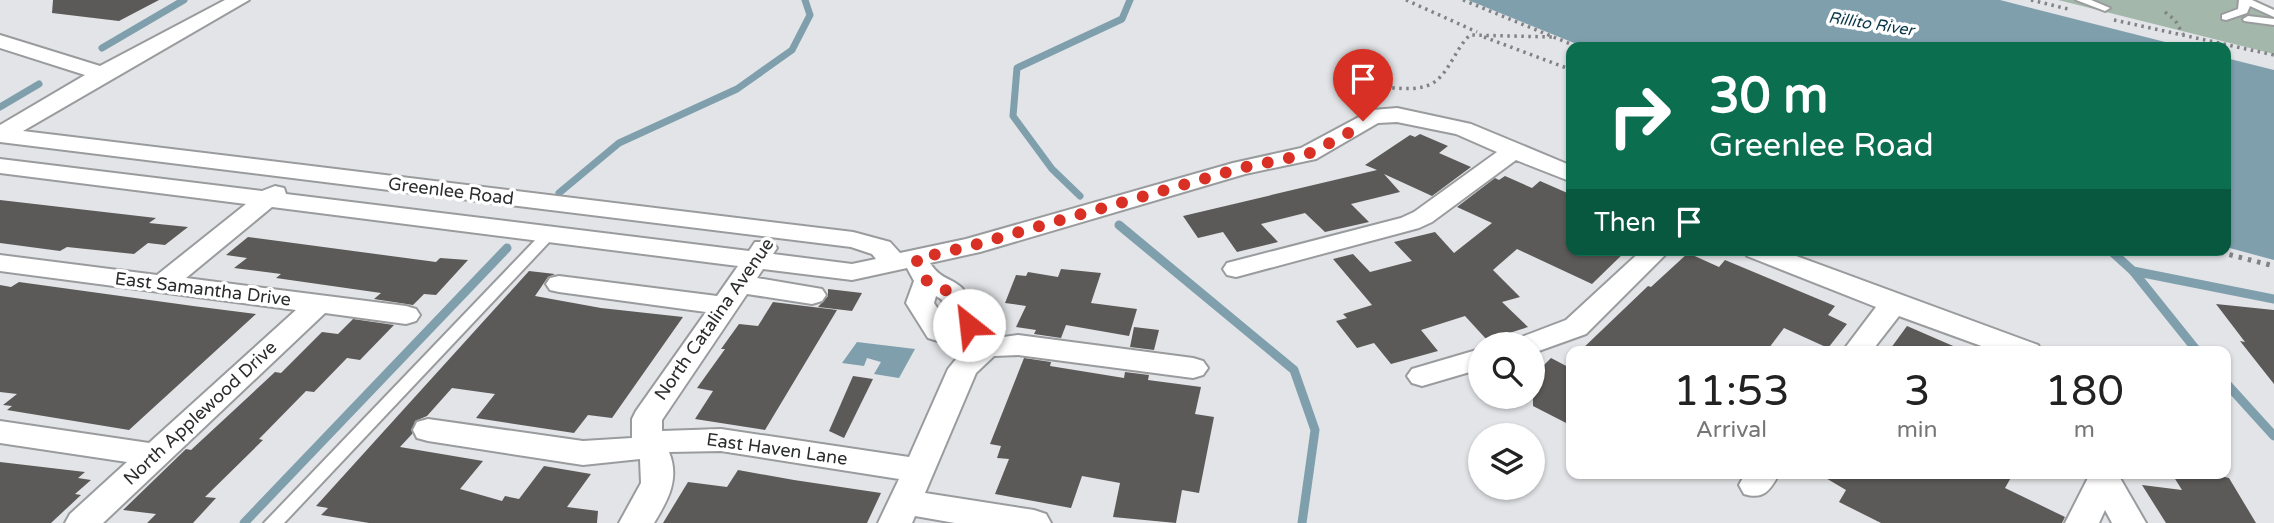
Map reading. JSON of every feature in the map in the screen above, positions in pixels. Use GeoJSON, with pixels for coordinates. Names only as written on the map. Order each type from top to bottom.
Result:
{"type":"FeatureCollection","features":[{"type":"Feature","properties":{"kind":"street"},"geometry":{"type":"LineString","coordinates":[[0,135],[102,74],[239,0]]}},
{"type":"Feature","properties":{"kind":"street"},"geometry":{"type":"LineString","coordinates":[[0,41],[102,74]]}},
{"type":"Feature","properties":{"kind":"street"},"geometry":{"type":"LineString","coordinates":[[1383,116],[1446,124],[1566,172]]}},
{"type":"Feature","properties":{"kind":"street","name":"Greenlee Road"},"geometry":{"type":"LineString","coordinates":[[0,166],[548,235],[739,284],[912,268],[971,246],[1241,168],[1308,154],[1347,134],[1363,121],[1383,116]]}},
{"type":"Feature","properties":{"kind":"street","name":"Greenlee Road"},"geometry":{"type":"LineString","coordinates":[[0,135],[868,243],[912,268]]}},
{"type":"Feature","properties":{"kind":"street"},"geometry":{"type":"LineString","coordinates":[[1237,269],[1410,223],[1423,217],[1513,150]]}},
{"type":"Feature","properties":{"kind":"street"},"geometry":{"type":"LineString","coordinates":[[162,284],[301,172]]}},
{"type":"Feature","properties":{"kind":"street","name":"North Catalina Avenue"},"geometry":{"type":"LineString","coordinates":[[636,523],[654,496],[660,475],[645,432],[654,404],[775,230]]}},
{"type":"Feature","properties":{"kind":"street"},"geometry":{"type":"LineString","coordinates":[[1545,339],[1576,327],[1651,256]]}},
{"type":"Feature","properties":{"kind":"street"},"geometry":{"type":"LineString","coordinates":[[1771,256],[1893,304],[2011,346]]}},
{"type":"Feature","properties":{"kind":"street","name":"East Samantha Drive"},"geometry":{"type":"LineString","coordinates":[[0,263],[406,315]]}},
{"type":"Feature","properties":{"kind":"street"},"geometry":{"type":"LineString","coordinates":[[912,268],[920,303],[938,331],[971,346],[1018,345],[1193,368]]}},
{"type":"Feature","properties":{"kind":"street"},"geometry":{"type":"LineString","coordinates":[[559,284],[739,284],[812,295]]}},
{"type":"Feature","properties":{"kind":"street","name":"North Applewood Drive"},"geometry":{"type":"LineString","coordinates":[[82,523],[319,304]]}},
{"type":"Feature","properties":{"kind":"street"},"geometry":{"type":"LineString","coordinates":[[1861,346],[1893,304]]}},
{"type":"Feature","properties":{"kind":"street"},"geometry":{"type":"LineString","coordinates":[[971,346],[900,513],[1034,523]]}},
{"type":"Feature","properties":{"kind":"street"},"geometry":{"type":"LineString","coordinates":[[1422,376],[1468,363]]}},
{"type":"Feature","properties":{"kind":"street","name":"East Haven Lane"},"geometry":{"type":"LineString","coordinates":[[428,430],[583,453],[615,452],[696,438],[721,440],[919,470]]}},
{"type":"Feature","properties":{"kind":"street"},"geometry":{"type":"LineString","coordinates":[[0,432],[155,455]]}},
{"type":"Feature","properties":{"kind":"street"},"geometry":{"type":"LineString","coordinates":[[2082,523],[2104,479]]}},
{"type":"Feature","properties":{"kind":"street"},"geometry":{"type":"LineString","coordinates":[[2106,479],[2129,523]]}},
{"type":"Feature","properties":{"kind":"lane"},"geometry":{"type":"LineString","coordinates":[[2081,0],[2105,8]]}},
{"type":"Feature","properties":{"kind":"lane"},"geometry":{"type":"LineString","coordinates":[[2226,17],[2243,11],[2245,0],[2274,14]]}},
{"type":"Feature","properties":{"kind":"lane"},"geometry":{"type":"LineString","coordinates":[[2248,19],[2274,22]]}},
{"type":"Feature","properties":{"kind":"lane"},"geometry":{"type":"LineString","coordinates":[[273,523],[548,235]]}},
{"type":"Feature","properties":{"kind":"path"},"geometry":{"type":"LineString","coordinates":[[1406,0],[1479,34],[1566,68]]}},
{"type":"Feature","properties":{"kind":"path"},"geometry":{"type":"LineString","coordinates":[[1463,0],[1566,42]]}},
{"type":"Feature","properties":{"kind":"path"},"geometry":{"type":"LineString","coordinates":[[2035,0],[2076,11]]}},
{"type":"Feature","properties":{"kind":"path"},"geometry":{"type":"LineString","coordinates":[[2165,12],[2175,20],[2183,34]]}},
{"type":"Feature","properties":{"kind":"path"},"geometry":{"type":"LineString","coordinates":[[2112,19],[2218,42]]}},
{"type":"Feature","properties":{"kind":"path"},"geometry":{"type":"LineString","coordinates":[[1383,116],[1352,103],[1352,95],[1363,89],[1417,87],[1435,82],[1466,37],[1479,34],[1540,39],[1552,37]]}},
{"type":"Feature","properties":{"kind":"path"},"geometry":{"type":"LineString","coordinates":[[2231,45],[2274,55]]}},
{"type":"Feature","properties":{"kind":"path"},"geometry":{"type":"LineString","coordinates":[[2231,255],[2274,266]]}},
{"type":"Feature","properties":{"kind":"green space"},"geometry":{"type":"Polygon","coordinates":[[[2058,0],[2254,0],[2274,10],[2274,54],[2058,0]]]}},
{"type":"Feature","properties":{"kind":"water","name":"Rillito River"},"geometry":{"type":"Polygon","coordinates":[[[1468,0],[2000,0],[2165,42],[1572,42],[1468,0]]]}},
{"type":"Feature","properties":{"kind":"water"},"geometry":{"type":"Polygon","coordinates":[[[2231,59],[2274,70],[2274,260],[2231,248],[2231,59]]]}},
{"type":"Feature","properties":{"kind":"water"},"geometry":{"type":"Polygon","coordinates":[[[857,342],[915,349],[899,378],[874,374],[881,362],[867,358],[864,366],[842,363],[857,342]]]}},
{"type":"Feature","properties":{"kind":"building"},"geometry":{"type":"Polygon","coordinates":[[[53,0],[159,0],[119,21],[52,13],[53,0]]]}},
{"type":"Feature","properties":{"kind":"building"},"geometry":{"type":"Polygon","coordinates":[[[1420,134],[1448,146],[1439,153],[1471,167],[1432,196],[1384,174],[1400,192],[1351,204],[1369,222],[1325,232],[1305,213],[1261,224],[1278,242],[1237,252],[1223,232],[1198,238],[1183,216],[1377,170],[1365,165],[1410,135],[1415,137],[1420,134]]]}},
{"type":"Feature","properties":{"kind":"building"},"geometry":{"type":"Polygon","coordinates":[[[1505,176],[1532,188],[1540,181],[1566,192],[1566,256],[1621,256],[1592,284],[1517,249],[1493,270],[1520,297],[1502,302],[1528,327],[1512,332],[1480,332],[1465,316],[1421,330],[1438,351],[1391,364],[1374,343],[1357,348],[1336,321],[1347,318],[1343,314],[1372,305],[1333,259],[1353,254],[1370,272],[1412,261],[1394,242],[1435,232],[1454,253],[1492,223],[1457,207],[1495,178],[1499,180],[1505,176]]]}},
{"type":"Feature","properties":{"kind":"building"},"geometry":{"type":"Polygon","coordinates":[[[0,200],[156,218],[149,223],[188,227],[165,245],[148,243],[134,254],[67,247],[60,251],[0,243],[0,200]]]}},
{"type":"Feature","properties":{"kind":"building"},"geometry":{"type":"Polygon","coordinates":[[[248,237],[436,262],[440,258],[468,260],[436,295],[424,294],[413,305],[374,299],[381,293],[276,278],[281,274],[234,268],[247,258],[226,255],[248,237]]]}},
{"type":"Feature","properties":{"kind":"building"},"geometry":{"type":"Polygon","coordinates":[[[1685,256],[1695,256],[1719,267],[1725,260],[1835,306],[1828,315],[1847,324],[1830,346],[1824,346],[1784,328],[1770,346],[1585,346],[1648,286],[1651,287],[1685,256]]]}},
{"type":"Feature","properties":{"kind":"building"},"geometry":{"type":"Polygon","coordinates":[[[1061,269],[1101,273],[1091,303],[1137,309],[1129,336],[1066,325],[1061,338],[1034,334],[1036,330],[1016,327],[1026,306],[1005,303],[1016,275],[1026,276],[1028,272],[1058,277],[1061,269]]]}},
{"type":"Feature","properties":{"kind":"building"},"geometry":{"type":"Polygon","coordinates":[[[529,271],[555,274],[548,277],[535,296],[601,308],[683,317],[612,418],[588,415],[574,433],[476,418],[495,394],[452,388],[427,416],[415,421],[412,434],[400,447],[483,461],[460,489],[502,501],[505,496],[519,499],[544,466],[591,474],[567,507],[598,511],[597,523],[369,523],[321,515],[328,508],[316,506],[529,271]]]}},
{"type":"Feature","properties":{"kind":"building"},"geometry":{"type":"Polygon","coordinates":[[[19,282],[256,314],[129,430],[7,410],[12,406],[3,405],[17,394],[0,392],[0,285],[11,287],[19,282]]]}},
{"type":"Feature","properties":{"kind":"building"},"geometry":{"type":"Polygon","coordinates":[[[828,289],[862,293],[852,311],[818,307],[828,296],[828,289]]]}},
{"type":"Feature","properties":{"kind":"building"},"geometry":{"type":"Polygon","coordinates":[[[773,302],[837,310],[765,430],[695,419],[713,391],[697,388],[725,349],[721,349],[739,324],[758,326],[773,302]]]}},
{"type":"Feature","properties":{"kind":"building"},"geometry":{"type":"Polygon","coordinates":[[[2216,304],[2274,310],[2274,384],[2240,341],[2245,342],[2216,304]]]}},
{"type":"Feature","properties":{"kind":"building"},"geometry":{"type":"Polygon","coordinates":[[[353,319],[394,325],[360,360],[347,358],[314,392],[306,391],[259,439],[263,440],[205,497],[216,498],[193,523],[147,523],[156,514],[123,510],[186,449],[191,450],[275,372],[281,373],[322,332],[338,334],[353,319]]]}},
{"type":"Feature","properties":{"kind":"building"},"geometry":{"type":"Polygon","coordinates":[[[1907,326],[1953,346],[1892,346],[1907,326]]]}},
{"type":"Feature","properties":{"kind":"building"},"geometry":{"type":"Polygon","coordinates":[[[1134,327],[1159,330],[1154,350],[1130,347],[1134,327]]]}},
{"type":"Feature","properties":{"kind":"building"},"geometry":{"type":"Polygon","coordinates":[[[1024,358],[1051,362],[1050,366],[1124,378],[1125,372],[1149,375],[1148,380],[1201,387],[1195,414],[1214,417],[1199,493],[1182,490],[1176,523],[1113,517],[1120,483],[1082,476],[1071,508],[995,494],[1009,459],[997,458],[1001,446],[990,444],[1024,358]]]}},
{"type":"Feature","properties":{"kind":"building"},"geometry":{"type":"Polygon","coordinates":[[[1551,358],[1566,366],[1566,423],[1539,409],[1545,409],[1545,364],[1551,358]]]}},
{"type":"Feature","properties":{"kind":"building"},"geometry":{"type":"Polygon","coordinates":[[[853,376],[873,379],[844,438],[829,431],[853,376]]]}},
{"type":"Feature","properties":{"kind":"building"},"geometry":{"type":"Polygon","coordinates":[[[0,462],[85,472],[78,478],[91,480],[75,494],[81,495],[51,523],[0,523],[0,462]]]}},
{"type":"Feature","properties":{"kind":"building"},"geometry":{"type":"Polygon","coordinates":[[[738,470],[881,493],[867,523],[663,523],[688,482],[727,487],[738,470]]]}},
{"type":"Feature","properties":{"kind":"building"},"geometry":{"type":"Polygon","coordinates":[[[1827,479],[2010,479],[2005,488],[2065,517],[2062,523],[1881,523],[1839,502],[1846,490],[1827,479]]]}},
{"type":"Feature","properties":{"kind":"building"},"geometry":{"type":"Polygon","coordinates":[[[2175,479],[2230,479],[2256,523],[2166,523],[2142,485],[2182,490],[2175,479]]]}},
{"type":"Feature","properties":{"kind":"waterway"},"geometry":{"type":"LineString","coordinates":[[102,48],[184,0]]}},
{"type":"Feature","properties":{"kind":"waterway"},"geometry":{"type":"LineString","coordinates":[[559,193],[619,143],[737,89],[792,50],[810,15],[805,0]]}},
{"type":"Feature","properties":{"kind":"waterway"},"geometry":{"type":"LineString","coordinates":[[1080,196],[1052,169],[1013,116],[1017,68],[1122,19],[1130,0]]}},
{"type":"Feature","properties":{"kind":"waterway"},"geometry":{"type":"LineString","coordinates":[[0,107],[39,84]]}},
{"type":"Feature","properties":{"kind":"waterway"},"geometry":{"type":"LineString","coordinates":[[1121,227],[1119,225],[1294,370],[1315,430],[1302,523]]}},
{"type":"Feature","properties":{"kind":"waterway"},"geometry":{"type":"LineString","coordinates":[[244,523],[507,248]]}},
{"type":"Feature","properties":{"kind":"waterway"},"geometry":{"type":"LineString","coordinates":[[2116,256],[2133,271]]}},
{"type":"Feature","properties":{"kind":"waterway"},"geometry":{"type":"LineString","coordinates":[[2133,271],[2274,299]]}},
{"type":"Feature","properties":{"kind":"waterway"},"geometry":{"type":"LineString","coordinates":[[2133,271],[2193,346]]}},
{"type":"Feature","properties":{"kind":"waterway"},"geometry":{"type":"LineString","coordinates":[[2231,389],[2274,436]]}},
{"type":"Feature","properties":{"kind":"route"},"geometry":{"type":"LineString","coordinates":[[969,325],[968,318],[951,293],[927,281],[916,259],[971,246],[1241,168],[1308,154],[1347,134],[1363,121]]}}]}
